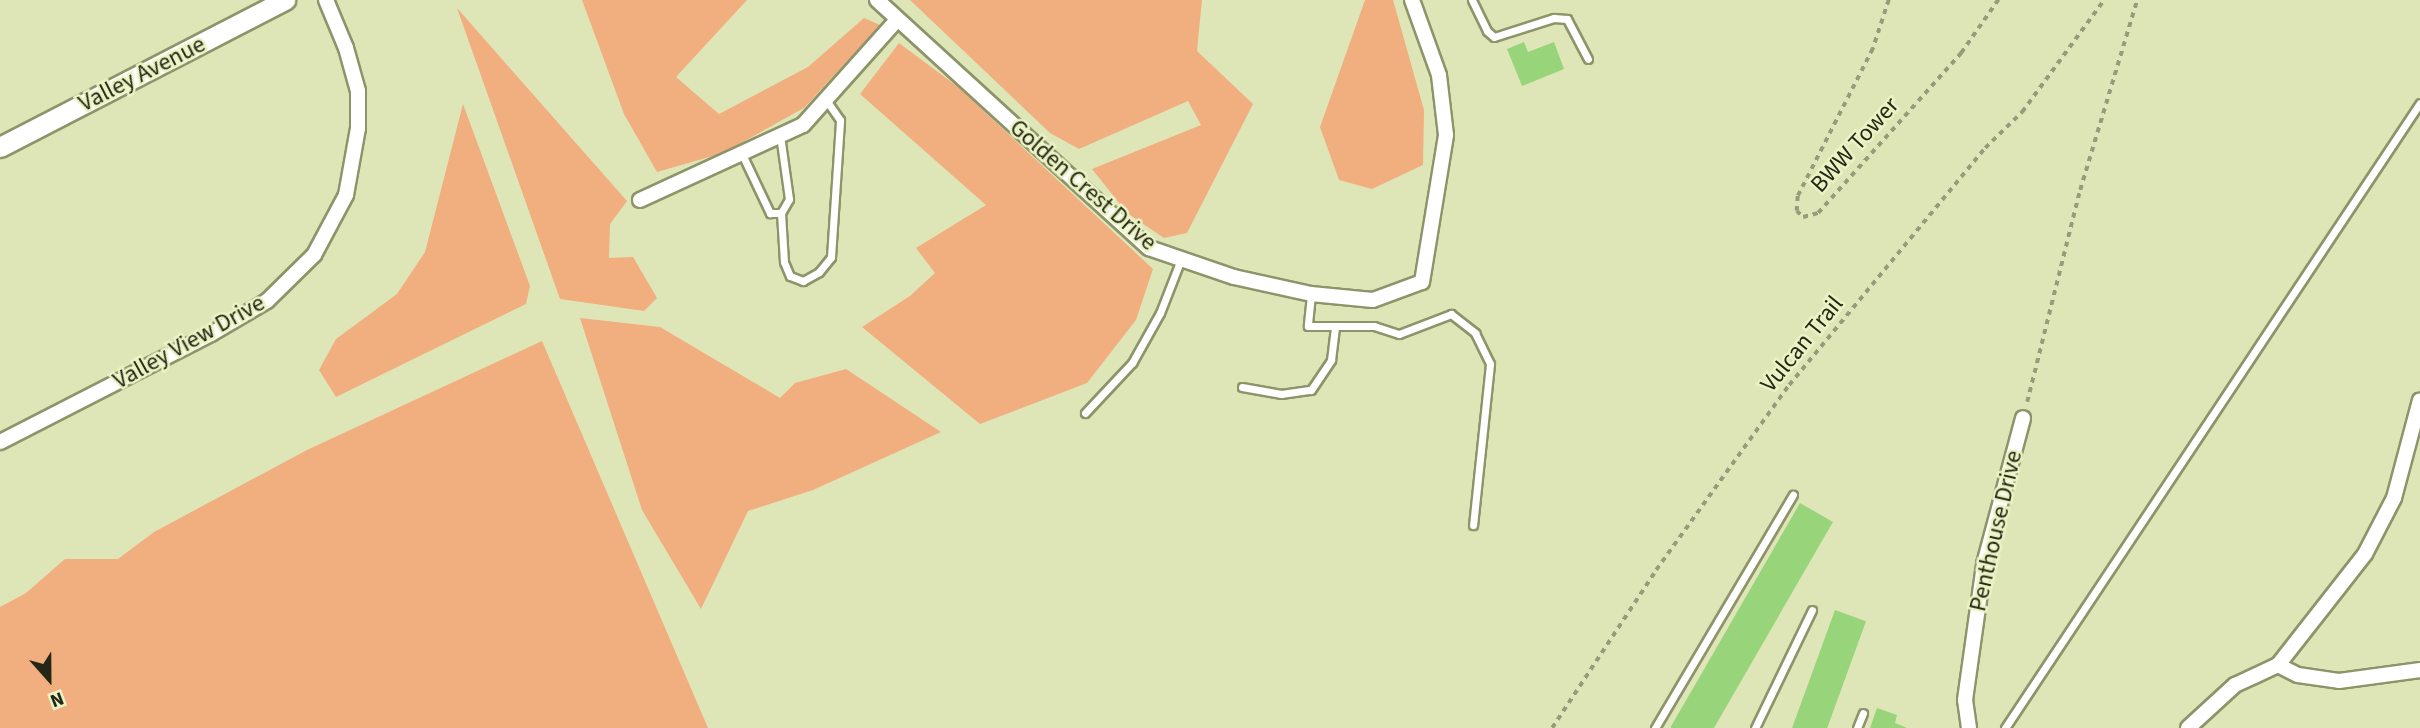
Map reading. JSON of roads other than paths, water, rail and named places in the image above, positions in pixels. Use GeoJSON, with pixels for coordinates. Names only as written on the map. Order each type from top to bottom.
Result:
{"type":"FeatureCollection","features":[{"type":"Feature","properties":{"kind":"main road","name":"Valley Avenue"},"geometry":{"type":"LineString","coordinates":[[0,147],[285,0]]}},
{"type":"Feature","properties":{"kind":"street","name":"Valley View Drive"},"geometry":{"type":"LineString","coordinates":[[0,442],[222,328],[267,301],[314,255],[346,195],[358,128],[355,80],[326,0]]}},
{"type":"Feature","properties":{"kind":"street","name":"Golden Crest Drive"},"geometry":{"type":"LineString","coordinates":[[877,0],[1149,248],[1234,277],[1311,294],[1373,300],[1422,282],[1446,135],[1439,75],[1412,0]]}},
{"type":"Feature","properties":{"kind":"street"},"geometry":{"type":"LineString","coordinates":[[640,200],[803,125],[897,20]]}},
{"type":"Feature","properties":{"kind":"street"},"geometry":{"type":"LineString","coordinates":[[2188,728],[2235,685],[2277,665],[2365,554],[2393,498],[2420,400]]}},
{"type":"Feature","properties":{"kind":"street","name":"Penthouse Drive"},"geometry":{"type":"LineString","coordinates":[[1969,728],[1965,699],[1984,564],[2024,418]]}},
{"type":"Feature","properties":{"kind":"street"},"geometry":{"type":"LineString","coordinates":[[2277,665],[2298,674],[2339,681],[2420,670]]}},
{"type":"Feature","properties":{"kind":"lane"},"geometry":{"type":"LineString","coordinates":[[1472,0],[1487,31],[1494,37],[1554,18],[1567,19],[1588,59]]}},
{"type":"Feature","properties":{"kind":"lane"},"geometry":{"type":"LineString","coordinates":[[780,135],[789,199],[781,213],[784,262],[790,276],[803,281],[819,272],[831,257],[840,120],[826,99]]}},
{"type":"Feature","properties":{"kind":"lane"},"geometry":{"type":"LineString","coordinates":[[2005,728],[2420,103]]}},
{"type":"Feature","properties":{"kind":"lane"},"geometry":{"type":"LineString","coordinates":[[741,152],[770,213],[781,213]]}},
{"type":"Feature","properties":{"kind":"lane"},"geometry":{"type":"LineString","coordinates":[[1085,413],[1132,363],[1160,313],[1181,259]]}},
{"type":"Feature","properties":{"kind":"lane"},"geometry":{"type":"LineString","coordinates":[[1311,294],[1308,326],[1335,329],[1374,326],[1399,334],[1451,314],[1475,334],[1489,364],[1489,378],[1473,525]]}},
{"type":"Feature","properties":{"kind":"lane"},"geometry":{"type":"LineString","coordinates":[[1242,387],[1282,394],[1311,390],[1331,360],[1335,329]]}},
{"type":"Feature","properties":{"kind":"lane"},"geometry":{"type":"LineString","coordinates":[[1655,728],[1793,495]]}},
{"type":"Feature","properties":{"kind":"lane"},"geometry":{"type":"LineString","coordinates":[[1755,728],[1812,610]]}},
{"type":"Feature","properties":{"kind":"lane"},"geometry":{"type":"LineString","coordinates":[[1857,728],[1863,713]]}}]}
